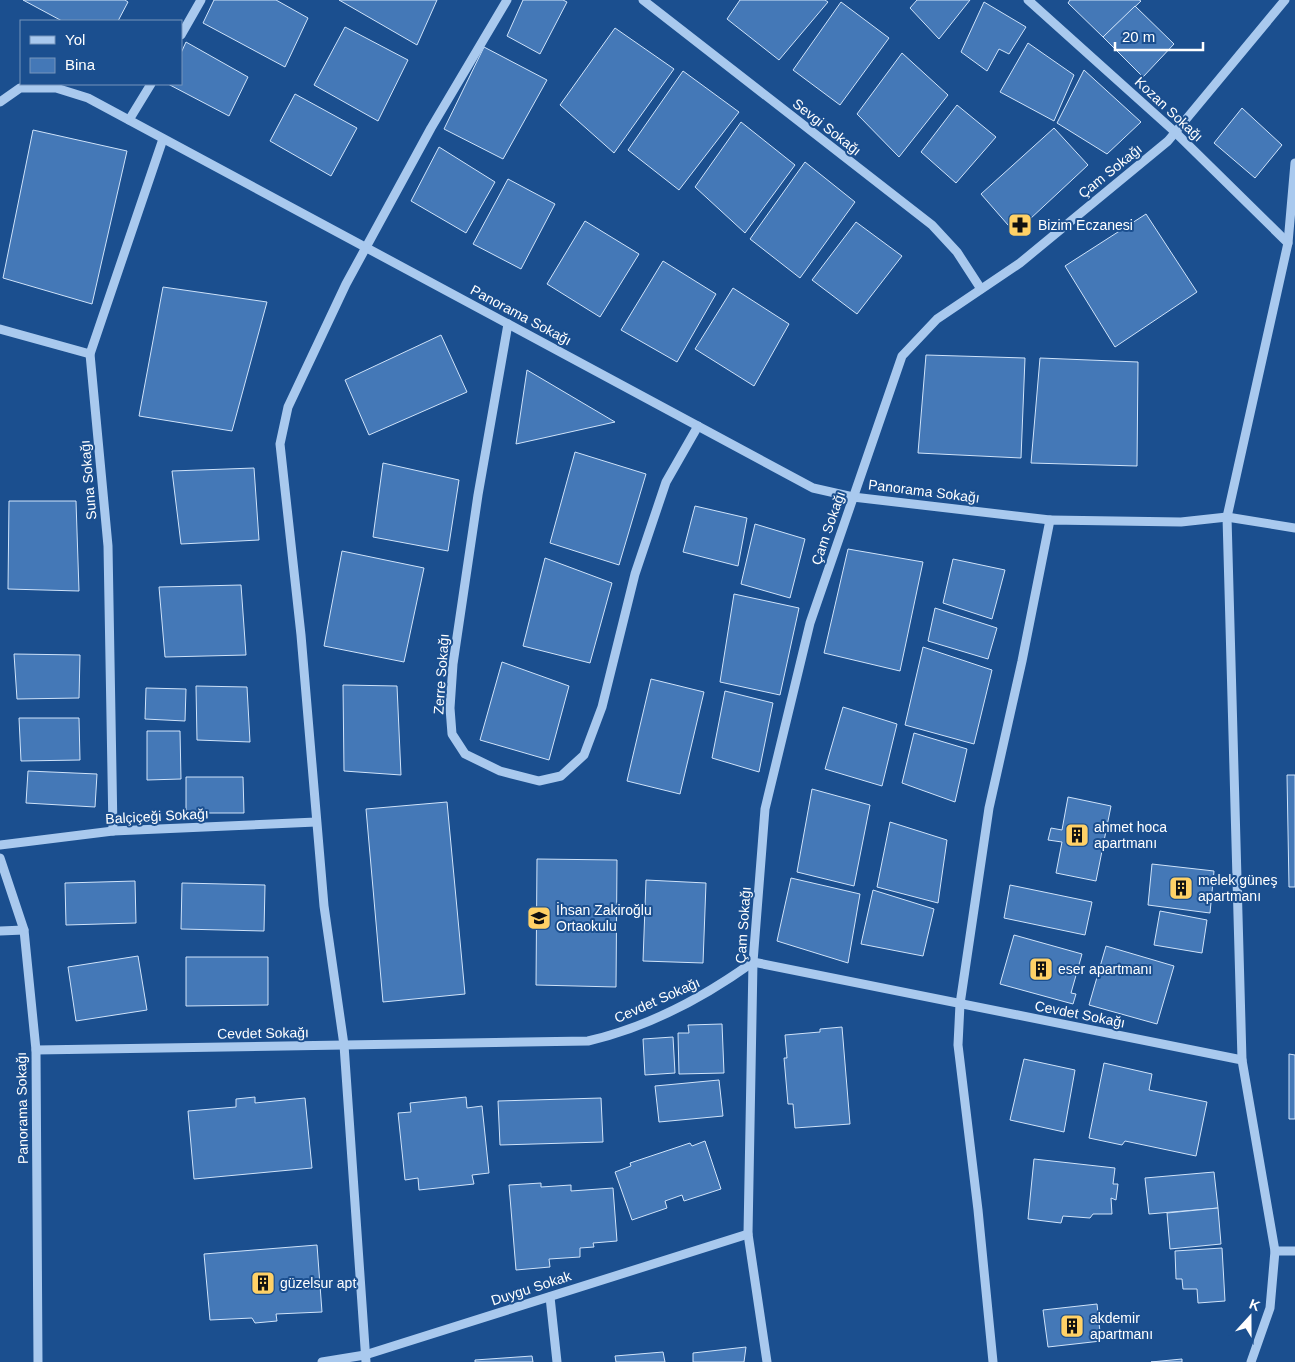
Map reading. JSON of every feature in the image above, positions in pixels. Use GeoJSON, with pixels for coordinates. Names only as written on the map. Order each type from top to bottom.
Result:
{"type":"FeatureCollection","features":[{"type":"Feature","properties":{"kind":"street"},"geometry":{"type":"LineString","coordinates":[[182,33],[202,0]]}},
{"type":"Feature","properties":{"kind":"street"},"geometry":{"type":"LineString","coordinates":[[365,1359],[344,1045],[324,906],[301,635],[280,444],[288,407],[346,284],[432,128],[507,0]]}},
{"type":"Feature","properties":{"kind":"street","name":"Sevgi Sokağı"},"geometry":{"type":"LineString","coordinates":[[643,0],[932,225],[957,252],[981,289]]}},
{"type":"Feature","properties":{"kind":"street","name":"Kozan Sokağı"},"geometry":{"type":"LineString","coordinates":[[1028,0],[1175,132],[1288,243]]}},
{"type":"Feature","properties":{"kind":"street","name":"Çam Sokağı"},"geometry":{"type":"LineString","coordinates":[[767,1362],[748,1234],[753,962],[766,809],[810,623],[902,356],[937,319],[1020,263],[1168,141],[1285,0]]}},
{"type":"Feature","properties":{"kind":"street"},"geometry":{"type":"LineString","coordinates":[[129,120],[150,85]]}},
{"type":"Feature","properties":{"kind":"street","name":"Panorama Sokağı"},"geometry":{"type":"LineString","coordinates":[[0,102],[20,88],[56,88],[88,98],[813,488],[853,497],[1050,520],[1181,522],[1227,517],[1295,528]]}},
{"type":"Feature","properties":{"kind":"street","name":"Suna Sokağı"},"geometry":{"type":"LineString","coordinates":[[112,831],[108,546],[90,354],[163,139]]}},
{"type":"Feature","properties":{"kind":"street"},"geometry":{"type":"LineString","coordinates":[[1251,1362],[1270,1308],[1276,1251],[1242,1060],[1227,517],[1288,243],[1295,163]]}},
{"type":"Feature","properties":{"kind":"street","name":"Zerre Sokağı"},"geometry":{"type":"LineString","coordinates":[[508,324],[478,495],[453,664],[450,708],[452,734],[465,754],[500,771],[539,781],[561,776],[584,755],[602,707],[635,574],[666,482],[698,426]]}},
{"type":"Feature","properties":{"kind":"street"},"geometry":{"type":"LineString","coordinates":[[0,329],[90,354]]}},
{"type":"Feature","properties":{"kind":"street"},"geometry":{"type":"LineString","coordinates":[[993,1362],[978,1210],[958,1045],[960,1004],[989,808],[1022,661],[1050,520]]}},
{"type":"Feature","properties":{"kind":"street","name":"Balçiçeği Sokağı"},"geometry":{"type":"LineString","coordinates":[[0,845],[112,831],[316,822]]}},
{"type":"Feature","properties":{"kind":"street","name":"Panorama Sokağı"},"geometry":{"type":"LineString","coordinates":[[0,858],[24,930],[36,1050],[38,1362]]}},
{"type":"Feature","properties":{"kind":"street"},"geometry":{"type":"LineString","coordinates":[[0,931],[24,930]]}},
{"type":"Feature","properties":{"kind":"street","name":"Cevdet Sokağı"},"geometry":{"type":"LineString","coordinates":[[36,1050],[588,1041],[619,1034],[679,1008],[714,990],[753,962],[1242,1060]]}},
{"type":"Feature","properties":{"kind":"street","name":"Duygu Sokak"},"geometry":{"type":"LineString","coordinates":[[322,1362],[365,1359],[550,1297],[748,1234]]}},
{"type":"Feature","properties":{"kind":"street"},"geometry":{"type":"LineString","coordinates":[[1276,1251],[1295,1251]]}},
{"type":"Feature","properties":{"kind":"street"},"geometry":{"type":"LineString","coordinates":[[550,1297],[557,1362]]}},
{"type":"Feature","properties":{"kind":"building"},"geometry":{"type":"Polygon","coordinates":[[[23,0],[125,0],[128,2],[119,20],[60,20],[23,0]]]}},
{"type":"Feature","properties":{"kind":"building"},"geometry":{"type":"Polygon","coordinates":[[[214,0],[276,0],[308,18],[285,67],[203,23],[214,0]]]}},
{"type":"Feature","properties":{"kind":"building"},"geometry":{"type":"Polygon","coordinates":[[[339,0],[437,0],[417,45],[339,0]]]}},
{"type":"Feature","properties":{"kind":"building"},"geometry":{"type":"Polygon","coordinates":[[[523,0],[563,0],[567,2],[540,54],[507,36],[523,0]]]}},
{"type":"Feature","properties":{"kind":"building"},"geometry":{"type":"Polygon","coordinates":[[[740,0],[825,0],[828,2],[779,60],[727,19],[740,0]]]}},
{"type":"Feature","properties":{"kind":"building"},"geometry":{"type":"Polygon","coordinates":[[[917,0],[970,0],[939,39],[910,8],[917,0]]]}},
{"type":"Feature","properties":{"kind":"building"},"geometry":{"type":"Polygon","coordinates":[[[1070,0],[1141,1],[1103,37],[1068,3],[1070,0]]]}},
{"type":"Feature","properties":{"kind":"building"},"geometry":{"type":"Polygon","coordinates":[[[841,2],[889,38],[840,105],[793,70],[841,2]]]}},
{"type":"Feature","properties":{"kind":"building"},"geometry":{"type":"Polygon","coordinates":[[[984,2],[1026,27],[1009,54],[999,49],[987,71],[961,52],[984,2]]]}},
{"type":"Feature","properties":{"kind":"building"},"geometry":{"type":"Polygon","coordinates":[[[1135,6],[1174,44],[1143,77],[1103,37],[1135,6]]]}},
{"type":"Feature","properties":{"kind":"building"},"geometry":{"type":"Polygon","coordinates":[[[345,27],[408,60],[378,121],[314,85],[345,27]]]}},
{"type":"Feature","properties":{"kind":"building"},"geometry":{"type":"Polygon","coordinates":[[[615,28],[674,69],[614,153],[560,105],[615,28]]]}},
{"type":"Feature","properties":{"kind":"building"},"geometry":{"type":"Polygon","coordinates":[[[186,42],[248,77],[229,116],[170,85],[182,85],[182,51],[186,42]]]}},
{"type":"Feature","properties":{"kind":"building"},"geometry":{"type":"Polygon","coordinates":[[[1028,43],[1074,75],[1054,121],[1000,92],[1028,43]]]}},
{"type":"Feature","properties":{"kind":"building"},"geometry":{"type":"Polygon","coordinates":[[[484,47],[547,80],[503,159],[444,129],[484,47]]]}},
{"type":"Feature","properties":{"kind":"building"},"geometry":{"type":"Polygon","coordinates":[[[902,53],[948,95],[899,157],[857,114],[902,53]]]}},
{"type":"Feature","properties":{"kind":"building"},"geometry":{"type":"Polygon","coordinates":[[[1084,70],[1141,122],[1107,154],[1057,123],[1084,70]]]}},
{"type":"Feature","properties":{"kind":"building"},"geometry":{"type":"Polygon","coordinates":[[[683,71],[739,112],[679,190],[628,150],[683,71]]]}},
{"type":"Feature","properties":{"kind":"building"},"geometry":{"type":"Polygon","coordinates":[[[295,94],[357,128],[331,176],[270,141],[295,94]]]}},
{"type":"Feature","properties":{"kind":"building"},"geometry":{"type":"Polygon","coordinates":[[[957,105],[996,137],[956,183],[921,152],[957,105]]]}},
{"type":"Feature","properties":{"kind":"building"},"geometry":{"type":"Polygon","coordinates":[[[1242,108],[1282,145],[1255,178],[1214,143],[1242,108]]]}},
{"type":"Feature","properties":{"kind":"building"},"geometry":{"type":"Polygon","coordinates":[[[741,122],[795,165],[745,233],[695,187],[741,122]]]}},
{"type":"Feature","properties":{"kind":"building"},"geometry":{"type":"Polygon","coordinates":[[[1054,128],[1088,165],[1015,233],[981,194],[1054,128]]]}},
{"type":"Feature","properties":{"kind":"building"},"geometry":{"type":"Polygon","coordinates":[[[33,130],[127,151],[92,304],[3,278],[33,130]]]}},
{"type":"Feature","properties":{"kind":"building"},"geometry":{"type":"Polygon","coordinates":[[[439,147],[495,182],[466,233],[411,201],[439,147]]]}},
{"type":"Feature","properties":{"kind":"building"},"geometry":{"type":"Polygon","coordinates":[[[805,162],[855,202],[800,278],[750,239],[805,162]]]}},
{"type":"Feature","properties":{"kind":"building"},"geometry":{"type":"Polygon","coordinates":[[[508,179],[555,204],[521,269],[473,244],[508,179]]]}},
{"type":"Feature","properties":{"kind":"building"},"geometry":{"type":"Polygon","coordinates":[[[1146,214],[1197,292],[1115,347],[1065,266],[1146,214]]]}},
{"type":"Feature","properties":{"kind":"building"},"geometry":{"type":"Polygon","coordinates":[[[585,221],[639,254],[600,317],[547,284],[585,221]]]}},
{"type":"Feature","properties":{"kind":"building"},"geometry":{"type":"Polygon","coordinates":[[[856,222],[902,256],[857,314],[812,280],[856,222]]]}},
{"type":"Feature","properties":{"kind":"building"},"geometry":{"type":"Polygon","coordinates":[[[663,261],[716,294],[677,362],[621,330],[663,261]]]}},
{"type":"Feature","properties":{"kind":"building"},"geometry":{"type":"Polygon","coordinates":[[[163,287],[267,302],[232,431],[139,416],[163,287]]]}},
{"type":"Feature","properties":{"kind":"building"},"geometry":{"type":"Polygon","coordinates":[[[733,288],[789,324],[754,386],[695,349],[733,288]]]}},
{"type":"Feature","properties":{"kind":"building"},"geometry":{"type":"Polygon","coordinates":[[[441,335],[467,392],[369,435],[345,380],[441,335]]]}},
{"type":"Feature","properties":{"kind":"building"},"geometry":{"type":"Polygon","coordinates":[[[926,355],[1025,358],[1021,458],[918,453],[926,355]]]}},
{"type":"Feature","properties":{"kind":"building"},"geometry":{"type":"Polygon","coordinates":[[[1040,358],[1138,362],[1137,466],[1031,463],[1040,358]]]}},
{"type":"Feature","properties":{"kind":"building"},"geometry":{"type":"Polygon","coordinates":[[[527,370],[615,422],[516,444],[527,370]]]}},
{"type":"Feature","properties":{"kind":"building"},"geometry":{"type":"Polygon","coordinates":[[[575,452],[646,474],[619,565],[550,543],[575,452]]]}},
{"type":"Feature","properties":{"kind":"building"},"geometry":{"type":"Polygon","coordinates":[[[383,463],[459,480],[448,551],[373,537],[383,463]]]}},
{"type":"Feature","properties":{"kind":"building"},"geometry":{"type":"Polygon","coordinates":[[[254,468],[259,540],[181,544],[172,471],[254,468]]]}},
{"type":"Feature","properties":{"kind":"building"},"geometry":{"type":"Polygon","coordinates":[[[9,501],[76,501],[79,591],[8,589],[9,501]]]}},
{"type":"Feature","properties":{"kind":"building"},"geometry":{"type":"Polygon","coordinates":[[[695,506],[747,518],[738,566],[683,552],[695,506]]]}},
{"type":"Feature","properties":{"kind":"building"},"geometry":{"type":"Polygon","coordinates":[[[755,524],[805,539],[790,598],[741,584],[755,524]]]}},
{"type":"Feature","properties":{"kind":"building"},"geometry":{"type":"Polygon","coordinates":[[[848,549],[923,562],[900,671],[824,653],[848,549]]]}},
{"type":"Feature","properties":{"kind":"building"},"geometry":{"type":"Polygon","coordinates":[[[342,551],[424,568],[404,662],[324,646],[342,551]]]}},
{"type":"Feature","properties":{"kind":"building"},"geometry":{"type":"Polygon","coordinates":[[[545,558],[612,583],[590,663],[523,646],[545,558]]]}},
{"type":"Feature","properties":{"kind":"building"},"geometry":{"type":"Polygon","coordinates":[[[953,559],[1005,570],[992,619],[943,603],[953,559]]]}},
{"type":"Feature","properties":{"kind":"building"},"geometry":{"type":"Polygon","coordinates":[[[241,585],[246,655],[165,657],[159,587],[241,585]]]}},
{"type":"Feature","properties":{"kind":"building"},"geometry":{"type":"Polygon","coordinates":[[[734,594],[799,608],[780,695],[720,682],[734,594]]]}},
{"type":"Feature","properties":{"kind":"building"},"geometry":{"type":"Polygon","coordinates":[[[935,608],[997,628],[988,659],[928,641],[935,608]]]}},
{"type":"Feature","properties":{"kind":"building"},"geometry":{"type":"Polygon","coordinates":[[[923,647],[992,670],[974,744],[905,725],[923,647]]]}},
{"type":"Feature","properties":{"kind":"building"},"geometry":{"type":"Polygon","coordinates":[[[14,654],[80,655],[79,698],[17,699],[14,654]]]}},
{"type":"Feature","properties":{"kind":"building"},"geometry":{"type":"Polygon","coordinates":[[[502,662],[569,686],[549,760],[480,740],[502,662]]]}},
{"type":"Feature","properties":{"kind":"building"},"geometry":{"type":"Polygon","coordinates":[[[651,679],[704,692],[680,794],[627,781],[651,679]]]}},
{"type":"Feature","properties":{"kind":"building"},"geometry":{"type":"Polygon","coordinates":[[[343,685],[397,686],[401,775],[344,771],[343,685]]]}},
{"type":"Feature","properties":{"kind":"building"},"geometry":{"type":"Polygon","coordinates":[[[196,686],[247,687],[250,742],[197,740],[196,686]]]}},
{"type":"Feature","properties":{"kind":"building"},"geometry":{"type":"Polygon","coordinates":[[[146,688],[186,689],[185,721],[145,719],[146,688]]]}},
{"type":"Feature","properties":{"kind":"building"},"geometry":{"type":"Polygon","coordinates":[[[725,691],[773,703],[759,772],[712,758],[725,691]]]}},
{"type":"Feature","properties":{"kind":"building"},"geometry":{"type":"Polygon","coordinates":[[[843,707],[897,724],[882,786],[825,769],[843,707]]]}},
{"type":"Feature","properties":{"kind":"building"},"geometry":{"type":"Polygon","coordinates":[[[19,718],[79,718],[80,760],[21,761],[19,718]]]}},
{"type":"Feature","properties":{"kind":"building"},"geometry":{"type":"Polygon","coordinates":[[[147,731],[180,731],[181,779],[147,780],[147,731]]]}},
{"type":"Feature","properties":{"kind":"building"},"geometry":{"type":"Polygon","coordinates":[[[914,733],[967,749],[955,802],[902,783],[914,733]]]}},
{"type":"Feature","properties":{"kind":"building"},"geometry":{"type":"Polygon","coordinates":[[[28,771],[97,774],[95,807],[26,803],[28,771]]]}},
{"type":"Feature","properties":{"kind":"building"},"geometry":{"type":"Polygon","coordinates":[[[1287,775],[1295,775],[1295,887],[1289,887],[1287,775]]]}},
{"type":"Feature","properties":{"kind":"building"},"geometry":{"type":"Polygon","coordinates":[[[186,777],[243,777],[244,813],[186,813],[186,777]]]}},
{"type":"Feature","properties":{"kind":"building"},"geometry":{"type":"Polygon","coordinates":[[[812,789],[870,805],[854,886],[797,872],[812,789]]]}},
{"type":"Feature","properties":{"kind":"building","name":"ahmet hoca apartmanı"},"geometry":{"type":"Polygon","coordinates":[[[1068,797],[1111,806],[1096,881],[1056,873],[1062,842],[1048,840],[1051,828],[1062,830],[1068,797]]]}},
{"type":"Feature","properties":{"kind":"building"},"geometry":{"type":"Polygon","coordinates":[[[447,802],[465,994],[383,1002],[366,809],[447,802]]]}},
{"type":"Feature","properties":{"kind":"building"},"geometry":{"type":"Polygon","coordinates":[[[890,822],[947,840],[938,903],[877,887],[890,822]]]}},
{"type":"Feature","properties":{"kind":"building"},"geometry":{"type":"Polygon","coordinates":[[[537,859],[617,860],[616,987],[536,985],[537,859]]]}},
{"type":"Feature","properties":{"kind":"building","name":"melek güneş apartmanı"},"geometry":{"type":"Polygon","coordinates":[[[1152,864],[1214,871],[1210,913],[1148,905],[1152,864]]]}},
{"type":"Feature","properties":{"kind":"building"},"geometry":{"type":"Polygon","coordinates":[[[791,878],[860,894],[848,963],[777,941],[791,878]]]}},
{"type":"Feature","properties":{"kind":"building"},"geometry":{"type":"Polygon","coordinates":[[[646,880],[706,883],[703,963],[643,961],[646,880]]]}},
{"type":"Feature","properties":{"kind":"building"},"geometry":{"type":"Polygon","coordinates":[[[135,881],[136,923],[66,925],[65,883],[135,881]]]}},
{"type":"Feature","properties":{"kind":"building"},"geometry":{"type":"Polygon","coordinates":[[[182,883],[265,885],[264,931],[181,929],[182,883]]]}},
{"type":"Feature","properties":{"kind":"building"},"geometry":{"type":"Polygon","coordinates":[[[1010,885],[1092,902],[1085,935],[1004,918],[1010,885]]]}},
{"type":"Feature","properties":{"kind":"building"},"geometry":{"type":"Polygon","coordinates":[[[873,890],[934,909],[923,956],[861,944],[873,890]]]}},
{"type":"Feature","properties":{"kind":"building"},"geometry":{"type":"Polygon","coordinates":[[[1160,911],[1207,920],[1202,953],[1154,945],[1160,911]]]}},
{"type":"Feature","properties":{"kind":"building","name":"eser apartmanı"},"geometry":{"type":"Polygon","coordinates":[[[1014,935],[1082,954],[1071,993],[1076,994],[1073,1004],[1000,984],[1014,935]]]}},
{"type":"Feature","properties":{"kind":"building"},"geometry":{"type":"Polygon","coordinates":[[[1106,946],[1174,966],[1157,1024],[1089,1005],[1106,946]]]}},
{"type":"Feature","properties":{"kind":"building"},"geometry":{"type":"Polygon","coordinates":[[[138,956],[147,1010],[76,1021],[68,967],[138,956]]]}},
{"type":"Feature","properties":{"kind":"building"},"geometry":{"type":"Polygon","coordinates":[[[186,957],[268,957],[268,1005],[186,1006],[186,957]]]}},
{"type":"Feature","properties":{"kind":"building"},"geometry":{"type":"Polygon","coordinates":[[[722,1024],[724,1073],[679,1074],[678,1033],[689,1033],[688,1025],[722,1024]]]}},
{"type":"Feature","properties":{"kind":"building"},"geometry":{"type":"Polygon","coordinates":[[[842,1027],[850,1124],[795,1128],[793,1104],[788,1104],[784,1058],[787,1058],[785,1035],[820,1032],[820,1029],[842,1027]]]}},
{"type":"Feature","properties":{"kind":"building"},"geometry":{"type":"Polygon","coordinates":[[[673,1037],[675,1073],[645,1075],[643,1039],[673,1037]]]}},
{"type":"Feature","properties":{"kind":"building"},"geometry":{"type":"Polygon","coordinates":[[[1289,1054],[1295,1055],[1295,1119],[1289,1119],[1289,1054]]]}},
{"type":"Feature","properties":{"kind":"building"},"geometry":{"type":"Polygon","coordinates":[[[1024,1059],[1075,1070],[1064,1132],[1010,1120],[1024,1059]]]}},
{"type":"Feature","properties":{"kind":"building"},"geometry":{"type":"Polygon","coordinates":[[[1104,1063],[1152,1074],[1149,1090],[1207,1102],[1196,1156],[1125,1141],[1122,1145],[1089,1138],[1104,1063]]]}},
{"type":"Feature","properties":{"kind":"building"},"geometry":{"type":"Polygon","coordinates":[[[719,1080],[723,1116],[659,1122],[655,1086],[719,1080]]]}},
{"type":"Feature","properties":{"kind":"building"},"geometry":{"type":"Polygon","coordinates":[[[255,1097],[255,1103],[305,1098],[312,1168],[194,1179],[188,1111],[236,1107],[236,1099],[255,1097]]]}},
{"type":"Feature","properties":{"kind":"building"},"geometry":{"type":"Polygon","coordinates":[[[466,1097],[467,1108],[482,1106],[489,1173],[472,1175],[474,1184],[419,1190],[418,1178],[405,1180],[398,1113],[411,1112],[410,1103],[466,1097]]]}},
{"type":"Feature","properties":{"kind":"building"},"geometry":{"type":"Polygon","coordinates":[[[601,1098],[603,1142],[500,1145],[498,1101],[601,1098]]]}},
{"type":"Feature","properties":{"kind":"building"},"geometry":{"type":"Polygon","coordinates":[[[705,1141],[721,1189],[684,1201],[682,1195],[665,1201],[667,1208],[632,1220],[615,1172],[631,1166],[630,1163],[690,1143],[692,1146],[705,1141]]]}},
{"type":"Feature","properties":{"kind":"building"},"geometry":{"type":"Polygon","coordinates":[[[1034,1159],[1115,1168],[1113,1184],[1118,1184],[1116,1200],[1111,1198],[1112,1214],[1093,1214],[1090,1218],[1063,1216],[1061,1223],[1028,1219],[1034,1159]]]}},
{"type":"Feature","properties":{"kind":"building"},"geometry":{"type":"Polygon","coordinates":[[[1214,1172],[1218,1208],[1149,1214],[1145,1178],[1214,1172]]]}},
{"type":"Feature","properties":{"kind":"building"},"geometry":{"type":"Polygon","coordinates":[[[541,1183],[541,1187],[571,1185],[571,1191],[613,1188],[617,1241],[593,1243],[594,1247],[580,1248],[580,1257],[549,1259],[550,1267],[516,1270],[509,1185],[541,1183]]]}},
{"type":"Feature","properties":{"kind":"building"},"geometry":{"type":"Polygon","coordinates":[[[1218,1208],[1221,1244],[1170,1249],[1167,1213],[1218,1208]]]}},
{"type":"Feature","properties":{"kind":"building","name":"güzelsur apt"},"geometry":{"type":"Polygon","coordinates":[[[317,1245],[322,1312],[276,1314],[277,1321],[255,1323],[252,1318],[210,1320],[204,1254],[317,1245]]]}},
{"type":"Feature","properties":{"kind":"building"},"geometry":{"type":"Polygon","coordinates":[[[1222,1248],[1225,1301],[1198,1303],[1197,1289],[1183,1289],[1182,1279],[1176,1279],[1175,1251],[1222,1248]]]}},
{"type":"Feature","properties":{"kind":"building","name":"akdemir apartmanı"},"geometry":{"type":"Polygon","coordinates":[[[1097,1304],[1101,1341],[1048,1347],[1043,1310],[1097,1304]]]}},
{"type":"Feature","properties":{"kind":"building"},"geometry":{"type":"Polygon","coordinates":[[[746,1347],[744,1362],[693,1362],[693,1353],[746,1347]]]}},
{"type":"Feature","properties":{"kind":"building"},"geometry":{"type":"Polygon","coordinates":[[[663,1352],[665,1362],[616,1362],[615,1356],[663,1352]]]}},
{"type":"Feature","properties":{"kind":"building"},"geometry":{"type":"Polygon","coordinates":[[[532,1356],[533,1362],[475,1362],[475,1360],[532,1356]]]}},
{"type":"Feature","properties":{"kind":"building"},"geometry":{"type":"Polygon","coordinates":[[[1182,1359],[1182,1362],[1151,1362],[1182,1359]]]}},
{"type":"Feature","properties":{"kind":"place","name":"Bizim Eczanesi"},"geometry":{"type":"Point","coordinates":[1020,225]}},
{"type":"Feature","properties":{"kind":"place","name":"ahmet hoca apartmanı"},"geometry":{"type":"Point","coordinates":[1077,835]}},
{"type":"Feature","properties":{"kind":"place","name":"melek güneş apartmanı"},"geometry":{"type":"Point","coordinates":[1181,888]}},
{"type":"Feature","properties":{"kind":"place","name":"İhsan Zakiroğlu Ortaokulu"},"geometry":{"type":"Point","coordinates":[539,918]}},
{"type":"Feature","properties":{"kind":"place","name":"eser apartmanı"},"geometry":{"type":"Point","coordinates":[1041,969]}},
{"type":"Feature","properties":{"kind":"place","name":"güzelsur apt"},"geometry":{"type":"Point","coordinates":[263,1283]}},
{"type":"Feature","properties":{"kind":"place","name":"akdemir apartmanı"},"geometry":{"type":"Point","coordinates":[1072,1326]}}]}
